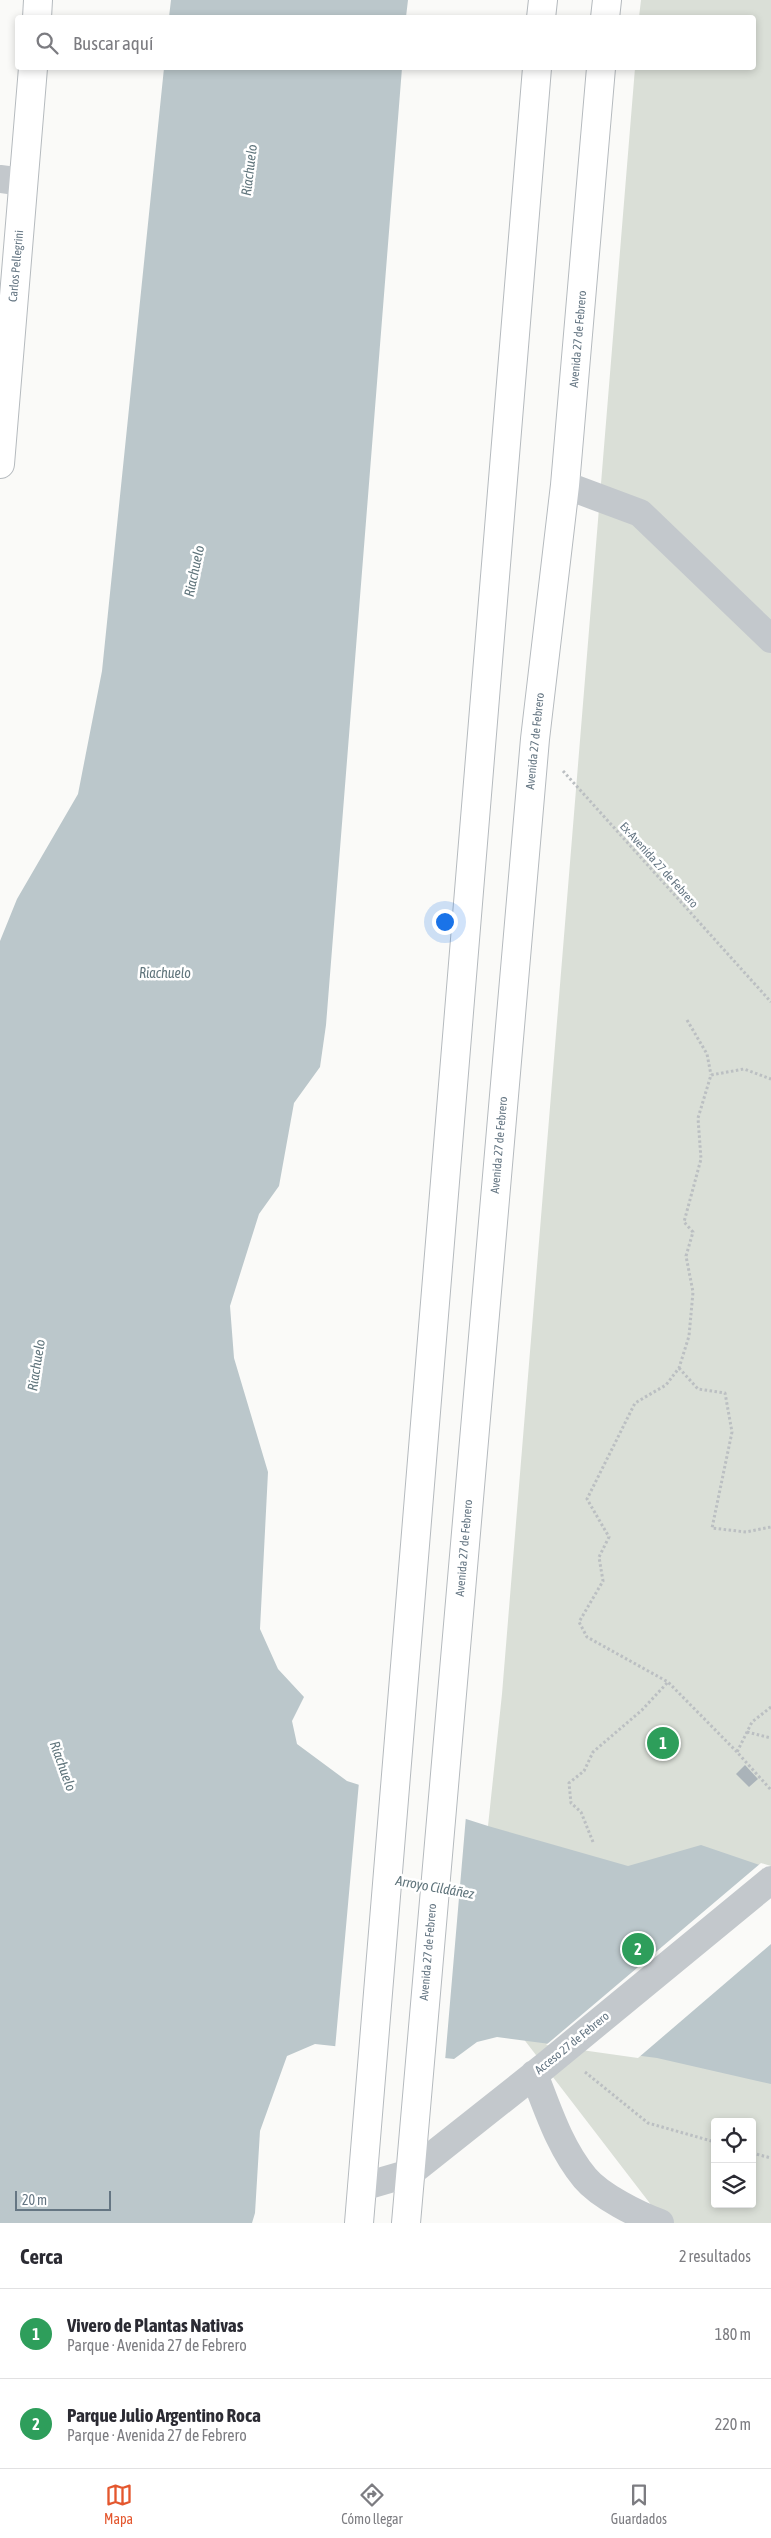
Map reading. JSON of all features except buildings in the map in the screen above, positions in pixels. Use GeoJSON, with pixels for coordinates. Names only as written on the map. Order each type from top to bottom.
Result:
{"type":"FeatureCollection","features":[{"type":"Feature","properties":{"kind":"main road"},"geometry":{"type":"LineString","coordinates":[[37,15],[38,0]]}},
{"type":"Feature","properties":{"kind":"main road"},"geometry":{"type":"LineString","coordinates":[[541,15],[542,0]]}},
{"type":"Feature","properties":{"kind":"main road"},"geometry":{"type":"LineString","coordinates":[[605,15],[607,0]]}},
{"type":"Feature","properties":{"kind":"main road","name":"Carlos Pellegrini"},"geometry":{"type":"LineString","coordinates":[[0,464],[12,180],[33,70]]}},
{"type":"Feature","properties":{"kind":"main road"},"geometry":{"type":"LineString","coordinates":[[359,2223],[537,70]]}},
{"type":"Feature","properties":{"kind":"main road","name":"Avenida 27 de Febrero"},"geometry":{"type":"LineString","coordinates":[[406,2223],[535,739],[565,485],[601,70]]}},
{"type":"Feature","properties":{"kind":"lane"},"geometry":{"type":"LineString","coordinates":[[565,485],[640,513],[771,639]]}},
{"type":"Feature","properties":{"kind":"lane","name":"Acceso 27 de Febrero"},"geometry":{"type":"LineString","coordinates":[[362,2187],[410,2173],[564,2050],[771,1880]]}},
{"type":"Feature","properties":{"kind":"lane"},"geometry":{"type":"LineString","coordinates":[[534,2074],[561,2142],[586,2179],[632,2213],[660,2223]]}},
{"type":"Feature","properties":{"kind":"path","name":"Ex-Avenida 27 de Febrero"},"geometry":{"type":"LineString","coordinates":[[535,739],[771,1002]]}},
{"type":"Feature","properties":{"kind":"path"},"geometry":{"type":"LineString","coordinates":[[687,1020],[707,1054],[711,1075],[698,1118],[701,1159],[684,1222],[693,1232],[686,1256],[693,1292],[689,1336],[679,1368],[666,1385],[635,1403],[587,1499],[610,1537],[599,1557],[603,1581],[578,1622],[587,1637],[668,1682],[737,1752],[771,1790]]}},
{"type":"Feature","properties":{"kind":"path"},"geometry":{"type":"LineString","coordinates":[[711,1075],[744,1069],[771,1079]]}},
{"type":"Feature","properties":{"kind":"path"},"geometry":{"type":"LineString","coordinates":[[679,1368],[698,1389],[725,1393],[732,1432],[712,1528],[746,1532],[771,1527]]}},
{"type":"Feature","properties":{"kind":"path"},"geometry":{"type":"LineString","coordinates":[[593,1842],[581,1812],[570,1803],[569,1784],[584,1771],[593,1752],[642,1710],[668,1682]]}},
{"type":"Feature","properties":{"kind":"path"},"geometry":{"type":"LineString","coordinates":[[737,1752],[752,1722],[771,1707]]}},
{"type":"Feature","properties":{"kind":"path"},"geometry":{"type":"LineString","coordinates":[[747,1732],[771,1738]]}},
{"type":"Feature","properties":{"kind":"path"},"geometry":{"type":"LineString","coordinates":[[564,2050],[648,2123],[711,2141]]}},
{"type":"Feature","properties":{"kind":"path"},"geometry":{"type":"LineString","coordinates":[[756,2154],[771,2158]]}},
{"type":"Feature","properties":{"kind":"shaded area"},"geometry":{"type":"Polygon","coordinates":[[[641,0],[771,0],[771,2223],[665,2223],[516,2029],[488,1826],[502,1694],[635,70],[756,70],[756,15],[639,15],[641,0]]]}},
{"type":"Feature","properties":{"kind":"water"},"geometry":{"type":"Polygon","coordinates":[[[171,0],[408,0],[406,15],[169,15],[171,0]]]}},
{"type":"Feature","properties":{"kind":"water","name":"Riachuelo"},"geometry":{"type":"Polygon","coordinates":[[[164,70],[402,70],[326,1025],[320,1067],[294,1103],[279,1186],[259,1214],[230,1306],[234,1358],[268,1472],[260,1629],[278,1669],[304,1697],[292,1721],[297,1744],[347,1781],[488,1826],[628,1866],[701,1845],[771,1869],[771,2084],[657,2058],[497,2037],[477,2042],[454,2059],[315,2044],[287,2056],[260,2131],[255,2213],[252,2223],[0,2223],[0,941],[17,899],[78,794],[102,671],[164,70]]]}},
{"type":"Feature","properties":{"kind":"pier"},"geometry":{"type":"Polygon","coordinates":[[[359,1782],[466,1816],[445,2061],[335,2049],[359,1782]]]}},
{"type":"Feature","properties":{"kind":"pier"},"geometry":{"type":"Polygon","coordinates":[[[761,1863],[771,1866],[771,1944],[638,2058],[546,2045],[761,1863]]]}},
{"type":"Feature","properties":{"kind":"place","name":"Vivero de Plantas Nativas"},"geometry":{"type":"Point","coordinates":[663,1743]}},
{"type":"Feature","properties":{"kind":"place","name":"Parque Julio Argentino Roca"},"geometry":{"type":"Point","coordinates":[638,1949]}},
{"type":"Feature","properties":{"kind":"water label","name":"Arroyo Cildáñez"},"geometry":{"type":"Point","coordinates":[435,1887]}}]}
